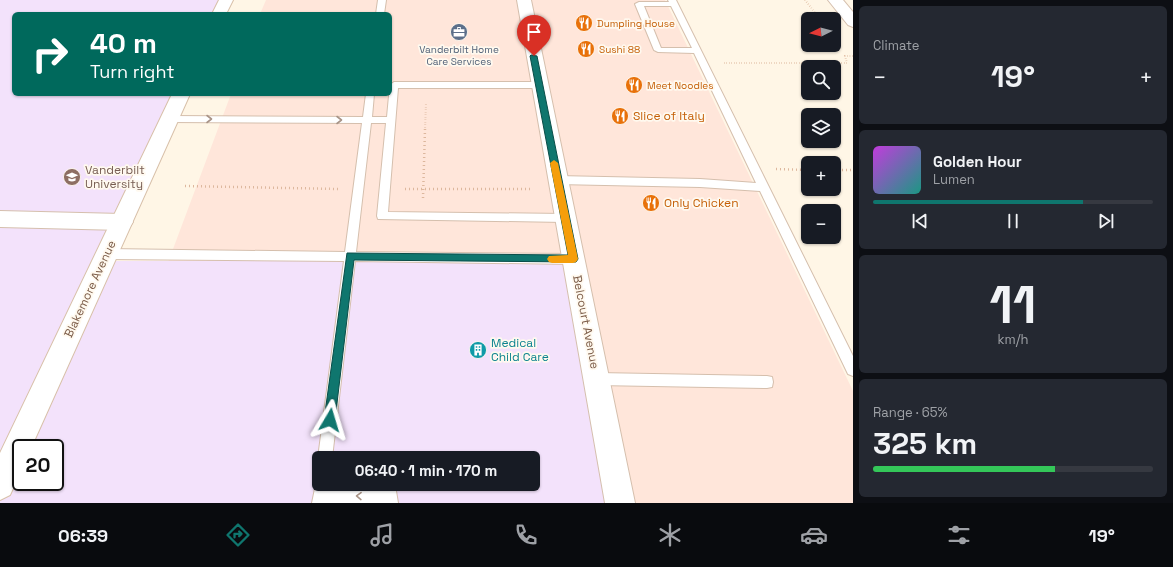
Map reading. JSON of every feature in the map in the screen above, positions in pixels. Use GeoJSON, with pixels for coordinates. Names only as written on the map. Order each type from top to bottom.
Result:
{"type":"FeatureCollection","features":[{"type":"Feature","properties":{"kind":"street"},"geometry":{"type":"LineString","coordinates":[[220,12],[226,0]]}},
{"type":"Feature","properties":{"kind":"street","name":"Belcourt Avenue"},"geometry":{"type":"LineString","coordinates":[[524,0],[564,218],[597,379],[620,503]]}},
{"type":"Feature","properties":{"kind":"street"},"geometry":{"type":"LineString","coordinates":[[835,0],[853,22]]}},
{"type":"Feature","properties":{"kind":"street","name":"Blakemore Avenue"},"geometry":{"type":"LineString","coordinates":[[0,485],[180,96]]}},
{"type":"Feature","properties":{"kind":"street"},"geometry":{"type":"LineString","coordinates":[[0,219],[122,222]]}},
{"type":"Feature","properties":{"kind":"lane"},"geometry":{"type":"LineString","coordinates":[[380,12],[382,0]]}},
{"type":"Feature","properties":{"kind":"lane"},"geometry":{"type":"LineString","coordinates":[[696,51],[658,50],[639,4],[673,2],[853,370]]}},
{"type":"Feature","properties":{"kind":"lane"},"geometry":{"type":"LineString","coordinates":[[392,85],[539,85]]}},
{"type":"Feature","properties":{"kind":"lane"},"geometry":{"type":"LineString","coordinates":[[326,451],[370,96]]}},
{"type":"Feature","properties":{"kind":"lane"},"geometry":{"type":"LineString","coordinates":[[392,96],[391,120],[382,216],[564,218]]}},
{"type":"Feature","properties":{"kind":"lane"},"geometry":{"type":"LineString","coordinates":[[170,119],[391,120]]}},
{"type":"Feature","properties":{"kind":"lane"},"geometry":{"type":"LineString","coordinates":[[557,180],[700,184],[763,188]]}},
{"type":"Feature","properties":{"kind":"lane"},"geometry":{"type":"LineString","coordinates":[[107,254],[573,259]]}},
{"type":"Feature","properties":{"kind":"lane"},"geometry":{"type":"LineString","coordinates":[[597,379],[767,382]]}},
{"type":"Feature","properties":{"kind":"lane"},"geometry":{"type":"LineString","coordinates":[[320,494],[391,496],[391,503]]}},
{"type":"Feature","properties":{"kind":"path"},"geometry":{"type":"LineString","coordinates":[[805,0],[814,12]]}},
{"type":"Feature","properties":{"kind":"path"},"geometry":{"type":"LineString","coordinates":[[721,63],[848,63],[845,56],[853,56]]}},
{"type":"Feature","properties":{"kind":"path"},"geometry":{"type":"LineString","coordinates":[[422,217],[427,85]]}},
{"type":"Feature","properties":{"kind":"path"},"geometry":{"type":"LineString","coordinates":[[775,169],[801,170]]}},
{"type":"Feature","properties":{"kind":"path"},"geometry":{"type":"LineString","coordinates":[[841,170],[853,170]]}},
{"type":"Feature","properties":{"kind":"path"},"geometry":{"type":"LineString","coordinates":[[184,186],[358,189]]}},
{"type":"Feature","properties":{"kind":"path"},"geometry":{"type":"LineString","coordinates":[[384,189],[532,189]]}},
{"type":"Feature","properties":{"kind":"shaded area","name":"Vanderbilt University"},"geometry":{"type":"Polygon","coordinates":[[[0,0],[227,0],[221,12],[12,12],[12,96],[181,96],[104,261],[573,260],[620,503],[0,503],[0,0]]]}},
{"type":"Feature","properties":{"kind":"shaded area"},"geometry":{"type":"Polygon","coordinates":[[[266,0],[665,0],[853,391],[853,503],[78,503],[230,96],[392,96],[392,12],[261,12],[266,0]]]}},
{"type":"Feature","properties":{"kind":"slow traffic"},"geometry":{"type":"LineString","coordinates":[[552,259],[573,259],[554,163]]}},
{"type":"Feature","properties":{"kind":"place","name":"Dumpling House"},"geometry":{"type":"Point","coordinates":[584,23]}},
{"type":"Feature","properties":{"kind":"place","name":"Vanderbilt Home Care Services"},"geometry":{"type":"Point","coordinates":[459,32]}},
{"type":"Feature","properties":{"kind":"place","name":"Sushi 88"},"geometry":{"type":"Point","coordinates":[586,49]}},
{"type":"Feature","properties":{"kind":"place","name":"Meet Noodles"},"geometry":{"type":"Point","coordinates":[634,85]}},
{"type":"Feature","properties":{"kind":"place","name":"Slice of Italy"},"geometry":{"type":"Point","coordinates":[620,116]}},
{"type":"Feature","properties":{"kind":"place","name":"Vanderbilt University"},"geometry":{"type":"Point","coordinates":[72,177]}},
{"type":"Feature","properties":{"kind":"place","name":"Only Chicken"},"geometry":{"type":"Point","coordinates":[651,203]}},
{"type":"Feature","properties":{"kind":"place","name":"Medical Child Care"},"geometry":{"type":"Point","coordinates":[478,350]}},
{"type":"Feature","properties":{"kind":"route"},"geometry":{"type":"LineString","coordinates":[[330,420],[350,256],[573,259],[534,56]]}}]}
